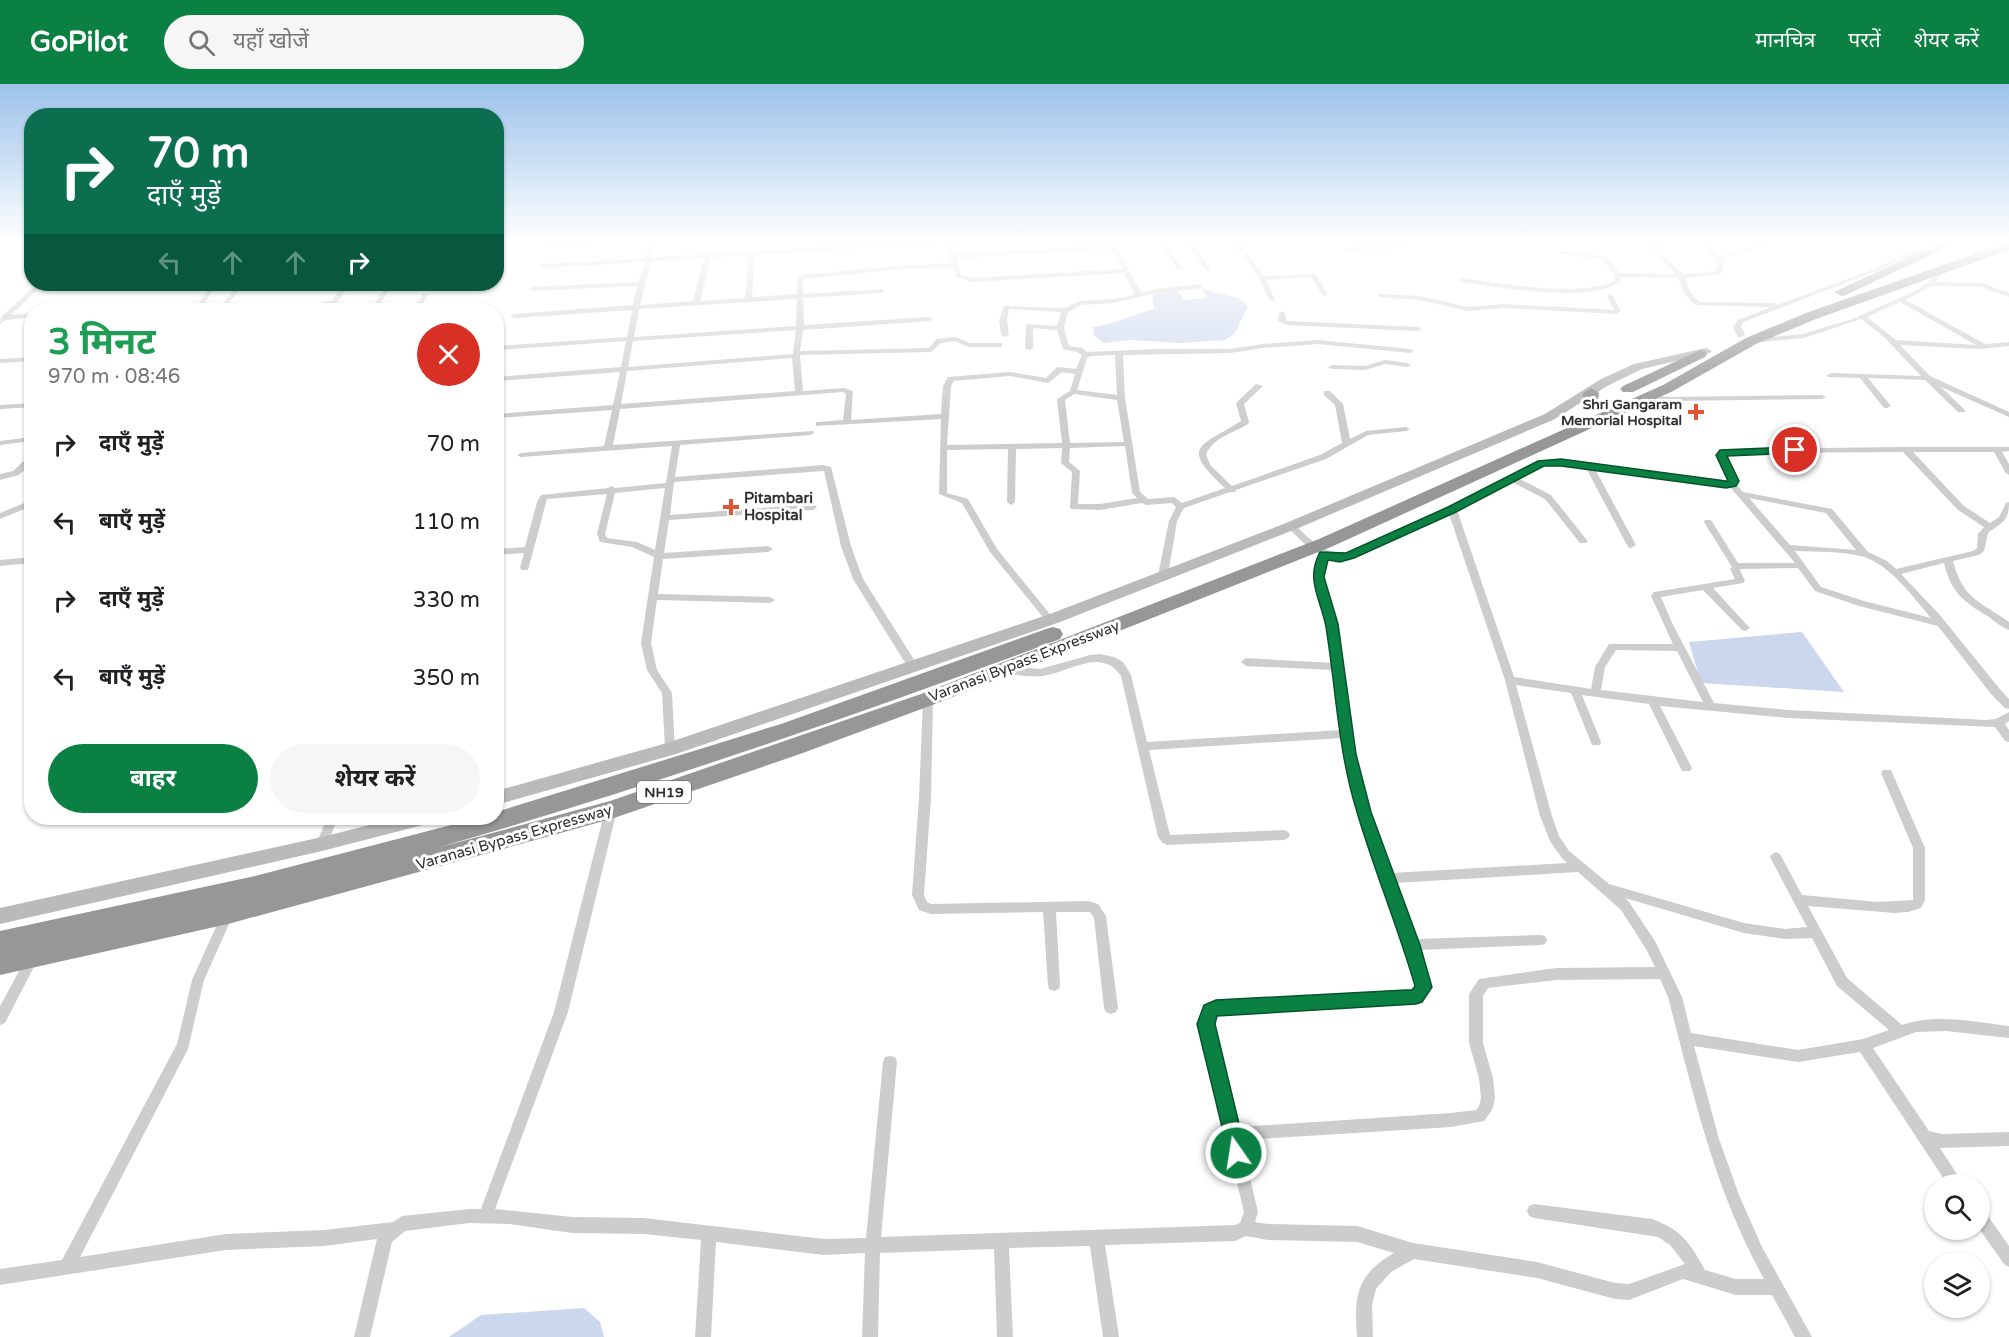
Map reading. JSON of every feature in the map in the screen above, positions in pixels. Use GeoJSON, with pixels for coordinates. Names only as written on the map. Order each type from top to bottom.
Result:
{"type":"FeatureCollection","features":[{"type":"Feature","properties":{"kind":"highway","name":"Varanasi Bypass Expressway"},"geometry":{"type":"LineString","coordinates":[[0,964],[228,913],[611,810],[928,699],[1310,542],[1668,388],[1746,338],[1828,300]]}},
{"type":"Feature","properties":{"kind":"highway","name":"Varanasi Bypass Expressway"},"geometry":{"type":"LineString","coordinates":[[504,818],[586,795],[779,732],[1310,542],[1590,400],[1648,381],[1706,351],[1855,300]]}},
{"type":"Feature","properties":{"kind":"highway","name":"Varanasi Bypass Expressway"},"geometry":{"type":"LineString","coordinates":[[0,942],[130,914],[339,864],[479,825]]}},
{"type":"Feature","properties":{"kind":"street"},"geometry":{"type":"LineString","coordinates":[[1,319],[22,300]]}},
{"type":"Feature","properties":{"kind":"street"},"geometry":{"type":"LineString","coordinates":[[608,448],[638,300]]}},
{"type":"Feature","properties":{"kind":"street"},"geometry":{"type":"LineString","coordinates":[[514,316],[729,300]]}},
{"type":"Feature","properties":{"kind":"street"},"geometry":{"type":"LineString","coordinates":[[799,394],[797,354],[800,300]]}},
{"type":"Feature","properties":{"kind":"street"},"geometry":{"type":"LineString","coordinates":[[1005,335],[1003,321],[1006,307],[1065,311],[1079,303],[1116,300]]}},
{"type":"Feature","properties":{"kind":"street"},"geometry":{"type":"LineString","coordinates":[[1434,300],[1468,309],[1504,306],[1616,312],[1618,311],[1612,300]]}},
{"type":"Feature","properties":{"kind":"street"},"geometry":{"type":"LineString","coordinates":[[1694,300],[1697,304],[1778,305]]}},
{"type":"Feature","properties":{"kind":"street"},"geometry":{"type":"LineString","coordinates":[[1791,300],[1737,323],[1746,338],[1804,336],[1900,300]]}},
{"type":"Feature","properties":{"kind":"street"},"geometry":{"type":"LineString","coordinates":[[1902,300],[1985,347]]}},
{"type":"Feature","properties":{"kind":"street"},"geometry":{"type":"LineString","coordinates":[[1065,311],[1060,328],[1066,347],[1079,350],[1086,355],[1157,351],[1231,351],[1318,342],[1410,351]]}},
{"type":"Feature","properties":{"kind":"street"},"geometry":{"type":"LineString","coordinates":[[1282,314],[1282,321],[1286,323],[1418,329]]}},
{"type":"Feature","properties":{"kind":"street"},"geometry":{"type":"LineString","coordinates":[[1,319],[24,316]]}},
{"type":"Feature","properties":{"kind":"street"},"geometry":{"type":"LineString","coordinates":[[1861,316],[1879,328],[1961,410]]}},
{"type":"Feature","properties":{"kind":"street"},"geometry":{"type":"LineString","coordinates":[[504,348],[929,319]]}},
{"type":"Feature","properties":{"kind":"street"},"geometry":{"type":"LineString","coordinates":[[1029,348],[1029,326],[1060,328]]}},
{"type":"Feature","properties":{"kind":"street"},"geometry":{"type":"LineString","coordinates":[[504,378],[797,354],[931,350],[939,341],[955,339],[969,345],[999,345]]}},
{"type":"Feature","properties":{"kind":"street"},"geometry":{"type":"LineString","coordinates":[[1893,342],[1985,347],[2009,344]]}},
{"type":"Feature","properties":{"kind":"street"},"geometry":{"type":"LineString","coordinates":[[1119,354],[1121,398],[1127,444],[1136,493],[1143,500]]}},
{"type":"Feature","properties":{"kind":"street"},"geometry":{"type":"LineString","coordinates":[[1073,392],[1086,355]]}},
{"type":"Feature","properties":{"kind":"street"},"geometry":{"type":"LineString","coordinates":[[0,361],[24,360]]}},
{"type":"Feature","properties":{"kind":"street"},"geometry":{"type":"LineString","coordinates":[[1332,368],[1365,368],[1385,362],[1407,365]]}},
{"type":"Feature","properties":{"kind":"street"},"geometry":{"type":"LineString","coordinates":[[1050,620],[993,550],[965,501],[943,494],[944,416],[948,383],[951,379],[1002,374],[1048,381],[1060,369],[1079,372]]}},
{"type":"Feature","properties":{"kind":"street"},"geometry":{"type":"LineString","coordinates":[[1831,375],[1927,378],[2009,415]]}},
{"type":"Feature","properties":{"kind":"street"},"geometry":{"type":"LineString","coordinates":[[1862,376],[1887,406]]}},
{"type":"Feature","properties":{"kind":"street"},"geometry":{"type":"LineString","coordinates":[[1232,489],[1204,463],[1203,448],[1214,439],[1244,423],[1240,403],[1259,386]]}},
{"type":"Feature","properties":{"kind":"street"},"geometry":{"type":"LineString","coordinates":[[504,415],[848,391],[850,393],[847,422]]}},
{"type":"Feature","properties":{"kind":"street"},"geometry":{"type":"LineString","coordinates":[[1121,398],[1073,392],[1061,399],[1066,446],[1065,463],[1076,471],[1076,508],[1100,507],[1143,500],[1151,502],[1174,500],[1181,506]]}},
{"type":"Feature","properties":{"kind":"street"},"geometry":{"type":"LineString","coordinates":[[1327,393],[1340,404],[1347,445]]}},
{"type":"Feature","properties":{"kind":"street"},"geometry":{"type":"LineString","coordinates":[[1646,397],[1672,399],[1822,397]]}},
{"type":"Feature","properties":{"kind":"street"},"geometry":{"type":"LineString","coordinates":[[504,796],[670,749],[1050,620],[1163,575],[1310,542],[1549,417],[1590,400]]}},
{"type":"Feature","properties":{"kind":"street"},"geometry":{"type":"LineString","coordinates":[[0,407],[24,406]]}},
{"type":"Feature","properties":{"kind":"street"},"geometry":{"type":"LineString","coordinates":[[819,424],[944,416]]}},
{"type":"Feature","properties":{"kind":"street"},"geometry":{"type":"LineString","coordinates":[[1163,575],[1173,521],[1181,506],[1318,459],[1366,433],[1406,429]]}},
{"type":"Feature","properties":{"kind":"street"},"geometry":{"type":"LineString","coordinates":[[521,455],[810,433]]}},
{"type":"Feature","properties":{"kind":"street"},"geometry":{"type":"LineString","coordinates":[[0,443],[24,440]]}},
{"type":"Feature","properties":{"kind":"street"},"geometry":{"type":"LineString","coordinates":[[670,749],[667,693],[652,670],[646,643],[676,444]]}},
{"type":"Feature","properties":{"kind":"street"},"geometry":{"type":"LineString","coordinates":[[943,448],[1127,444]]}},
{"type":"Feature","properties":{"kind":"street"},"geometry":{"type":"LineString","coordinates":[[1011,502],[1012,447]]}},
{"type":"Feature","properties":{"kind":"street"},"geometry":{"type":"LineString","coordinates":[[1905,449],[1960,508],[1989,526]]}},
{"type":"Feature","properties":{"kind":"street"},"geometry":{"type":"LineString","coordinates":[[1997,449],[2009,472]]}},
{"type":"Feature","properties":{"kind":"street"},"geometry":{"type":"LineString","coordinates":[[1732,484],[1733,481],[1721,455],[1728,451],[2009,449]]}},
{"type":"Feature","properties":{"kind":"street"},"geometry":{"type":"LineString","coordinates":[[1310,542],[1340,558],[1350,555],[1452,509],[1541,463],[1561,462],[1732,484],[1789,548],[1818,589],[1862,604],[1938,623]]}},
{"type":"Feature","properties":{"kind":"street"},"geometry":{"type":"LineString","coordinates":[[0,477],[16,473],[24,466]]}},
{"type":"Feature","properties":{"kind":"street"},"geometry":{"type":"LineString","coordinates":[[1590,467],[1631,545]]}},
{"type":"Feature","properties":{"kind":"street"},"geometry":{"type":"LineString","coordinates":[[525,568],[544,497],[828,469],[846,546],[858,579],[913,666]]}},
{"type":"Feature","properties":{"kind":"street"},"geometry":{"type":"LineString","coordinates":[[1511,478],[1548,497],[1583,542]]}},
{"type":"Feature","properties":{"kind":"street"},"geometry":{"type":"LineString","coordinates":[[612,489],[601,538],[609,542],[634,544],[660,556],[768,549]]}},
{"type":"Feature","properties":{"kind":"street"},"geometry":{"type":"LineString","coordinates":[[1742,494],[1828,511],[1865,555]]}},
{"type":"Feature","properties":{"kind":"street"},"geometry":{"type":"LineString","coordinates":[[1896,572],[1976,553],[1981,549],[1983,533],[1989,526],[2002,519],[2009,505]]}},
{"type":"Feature","properties":{"kind":"street"},"geometry":{"type":"LineString","coordinates":[[0,516],[24,506]]}},
{"type":"Feature","properties":{"kind":"street"},"geometry":{"type":"LineString","coordinates":[[666,518],[813,507]]}},
{"type":"Feature","properties":{"kind":"street"},"geometry":{"type":"LineString","coordinates":[[1452,509],[1510,680],[1546,816],[1560,846],[1579,867],[1625,906],[1642,929],[1664,973],[1675,997],[1712,1139],[1732,1197],[1776,1287],[1804,1337]]}},
{"type":"Feature","properties":{"kind":"street"},"geometry":{"type":"LineString","coordinates":[[1708,522],[1736,567],[1740,581],[1660,592],[1656,596],[1710,706]]}},
{"type":"Feature","properties":{"kind":"street"},"geometry":{"type":"LineString","coordinates":[[1246,1228],[1251,1212],[1206,1024],[1210,1011],[1216,1008],[1416,997],[1424,987],[1412,945],[1364,812],[1346,734],[1332,624],[1310,542]]}},
{"type":"Feature","properties":{"kind":"street"},"geometry":{"type":"LineString","coordinates":[[1789,548],[1865,555],[1884,562],[1896,572],[2009,705]]}},
{"type":"Feature","properties":{"kind":"street"},"geometry":{"type":"LineString","coordinates":[[504,552],[530,550]]}},
{"type":"Feature","properties":{"kind":"street"},"geometry":{"type":"LineString","coordinates":[[1948,560],[1952,579],[1959,591],[2009,627]]}},
{"type":"Feature","properties":{"kind":"street"},"geometry":{"type":"LineString","coordinates":[[0,563],[24,561]]}},
{"type":"Feature","properties":{"kind":"street"},"geometry":{"type":"LineString","coordinates":[[1736,567],[1800,566]]}},
{"type":"Feature","properties":{"kind":"street"},"geometry":{"type":"LineString","coordinates":[[1706,587],[1745,628]]}},
{"type":"Feature","properties":{"kind":"street"},"geometry":{"type":"LineString","coordinates":[[654,597],[770,600]]}},
{"type":"Feature","properties":{"kind":"street"},"geometry":{"type":"LineString","coordinates":[[1595,693],[1600,667],[1613,646],[1680,648]]}},
{"type":"Feature","properties":{"kind":"street"},"geometry":{"type":"LineString","coordinates":[[1004,669],[1041,672],[1095,658],[1116,661],[1126,675],[1164,837],[1167,840],[1284,835]]}},
{"type":"Feature","properties":{"kind":"street"},"geometry":{"type":"LineString","coordinates":[[1246,662],[1338,667]]}},
{"type":"Feature","properties":{"kind":"street"},"geometry":{"type":"LineString","coordinates":[[1510,680],[1652,701],[1788,714],[1986,724],[1998,723],[2009,716]]}},
{"type":"Feature","properties":{"kind":"street"},"geometry":{"type":"LineString","coordinates":[[1574,689],[1596,742]]}},
{"type":"Feature","properties":{"kind":"street"},"geometry":{"type":"LineString","coordinates":[[928,699],[925,798],[918,896],[923,906],[931,909],[1088,906],[1097,911],[1111,1008]]}},
{"type":"Feature","properties":{"kind":"street"},"geometry":{"type":"LineString","coordinates":[[1652,701],[1686,768]]}},
{"type":"Feature","properties":{"kind":"street"},"geometry":{"type":"LineString","coordinates":[[1998,723],[2009,738]]}},
{"type":"Feature","properties":{"kind":"street"},"geometry":{"type":"LineString","coordinates":[[1142,746],[1346,734]]}},
{"type":"Feature","properties":{"kind":"street"},"geometry":{"type":"LineString","coordinates":[[1798,900],[1887,907],[1908,907],[1917,904],[1919,900],[1919,848],[1887,773]]}},
{"type":"Feature","properties":{"kind":"street"},"geometry":{"type":"LineString","coordinates":[[485,1216],[561,1012],[611,810]]}},
{"type":"Feature","properties":{"kind":"street"},"geometry":{"type":"LineString","coordinates":[[322,844],[329,825]]}},
{"type":"Feature","properties":{"kind":"street"},"geometry":{"type":"LineString","coordinates":[[0,916],[322,844],[396,825]]}},
{"type":"Feature","properties":{"kind":"street"},"geometry":{"type":"LineString","coordinates":[[1776,857],[1842,982],[1899,1031]]}},
{"type":"Feature","properties":{"kind":"street"},"geometry":{"type":"LineString","coordinates":[[1387,878],[1579,867]]}},
{"type":"Feature","properties":{"kind":"street"},"geometry":{"type":"LineString","coordinates":[[1606,888],[1744,928],[1785,934],[1814,932]]}},
{"type":"Feature","properties":{"kind":"street"},"geometry":{"type":"LineString","coordinates":[[1049,906],[1054,985]]}},
{"type":"Feature","properties":{"kind":"street"},"geometry":{"type":"LineString","coordinates":[[66,1267],[183,1045],[198,980],[228,913]]}},
{"type":"Feature","properties":{"kind":"street"},"geometry":{"type":"LineString","coordinates":[[1412,945],[1541,940]]}},
{"type":"Feature","properties":{"kind":"street"},"geometry":{"type":"LineString","coordinates":[[0,1019],[33,957]]}},
{"type":"Feature","properties":{"kind":"street"},"geometry":{"type":"LineString","coordinates":[[1232,1134],[1451,1120],[1479,1116],[1485,1110],[1488,1098],[1486,1078],[1476,1043],[1476,994],[1484,983],[1557,974],[1664,973]]}},
{"type":"Feature","properties":{"kind":"street"},"geometry":{"type":"LineString","coordinates":[[1686,1038],[1798,1056],[1863,1045],[1916,1026],[1946,1024],[2009,1032]]}},
{"type":"Feature","properties":{"kind":"street"},"geometry":{"type":"LineString","coordinates":[[1863,1045],[1950,1174]]}},
{"type":"Feature","properties":{"kind":"street"},"geometry":{"type":"LineString","coordinates":[[870,1337],[873,1246],[890,1062]]}},
{"type":"Feature","properties":{"kind":"street"},"geometry":{"type":"LineString","coordinates":[[1925,1137],[1942,1141],[2009,1139]]}},
{"type":"Feature","properties":{"kind":"street"},"geometry":{"type":"LineString","coordinates":[[1534,1211],[1652,1227],[1668,1232],[1684,1248],[1699,1275]]}},
{"type":"Feature","properties":{"kind":"street"},"geometry":{"type":"LineString","coordinates":[[0,1277],[226,1242],[324,1238],[394,1229],[410,1223],[485,1216],[524,1218],[572,1225],[644,1226],[824,1248],[1235,1233],[1246,1228],[1268,1232],[1357,1234],[1413,1251],[1537,1270],[1615,1291],[1629,1292],[1683,1272],[1736,1287],[1776,1287]]}},
{"type":"Feature","properties":{"kind":"street"},"geometry":{"type":"LineString","coordinates":[[362,1337],[382,1247],[385,1238],[394,1229]]}},
{"type":"Feature","properties":{"kind":"street"},"geometry":{"type":"LineString","coordinates":[[1990,1231],[2009,1259]]}},
{"type":"Feature","properties":{"kind":"street"},"geometry":{"type":"LineString","coordinates":[[703,1337],[709,1235]]}},
{"type":"Feature","properties":{"kind":"street"},"geometry":{"type":"LineString","coordinates":[[1096,1237],[1111,1337]]}},
{"type":"Feature","properties":{"kind":"street"},"geometry":{"type":"LineString","coordinates":[[1001,1241],[1005,1337]]}},
{"type":"Feature","properties":{"kind":"street"},"geometry":{"type":"LineString","coordinates":[[1365,1337],[1364,1308],[1370,1283],[1384,1266],[1413,1251]]}},
{"type":"Feature","properties":{"kind":"water"},"geometry":{"type":"Polygon","coordinates":[[[1153,300],[1241,300],[1248,306],[1235,333],[1225,340],[1179,343],[1132,340],[1103,343],[1094,335],[1093,327],[1154,309],[1153,300]]]}},
{"type":"Feature","properties":{"kind":"water"},"geometry":{"type":"Polygon","coordinates":[[[1802,632],[1844,692],[1701,683],[1689,642],[1802,632]]]}},
{"type":"Feature","properties":{"kind":"water"},"geometry":{"type":"Polygon","coordinates":[[[584,1308],[600,1322],[604,1337],[449,1337],[481,1315],[584,1308]]]}},
{"type":"Feature","properties":{"kind":"place","name":"Shri Gangaram Memorial Hospital"},"geometry":{"type":"Point","coordinates":[1696,412]}},
{"type":"Feature","properties":{"kind":"place","name":"Pitambari Hospital"},"geometry":{"type":"Point","coordinates":[731,507]}},
{"type":"Feature","properties":{"kind":"route"},"geometry":{"type":"LineString","coordinates":[[1236,1153],[1206,1024],[1206,1017],[1210,1011],[1216,1008],[1416,997],[1424,987],[1412,945],[1364,812],[1349,754],[1332,624],[1318,577],[1319,566],[1324,555],[1334,558],[1350,555],[1452,509],[1541,463],[1561,462],[1732,484],[1733,481],[1722,459],[1721,455],[1724,453],[1728,451],[1795,450]]}}]}
